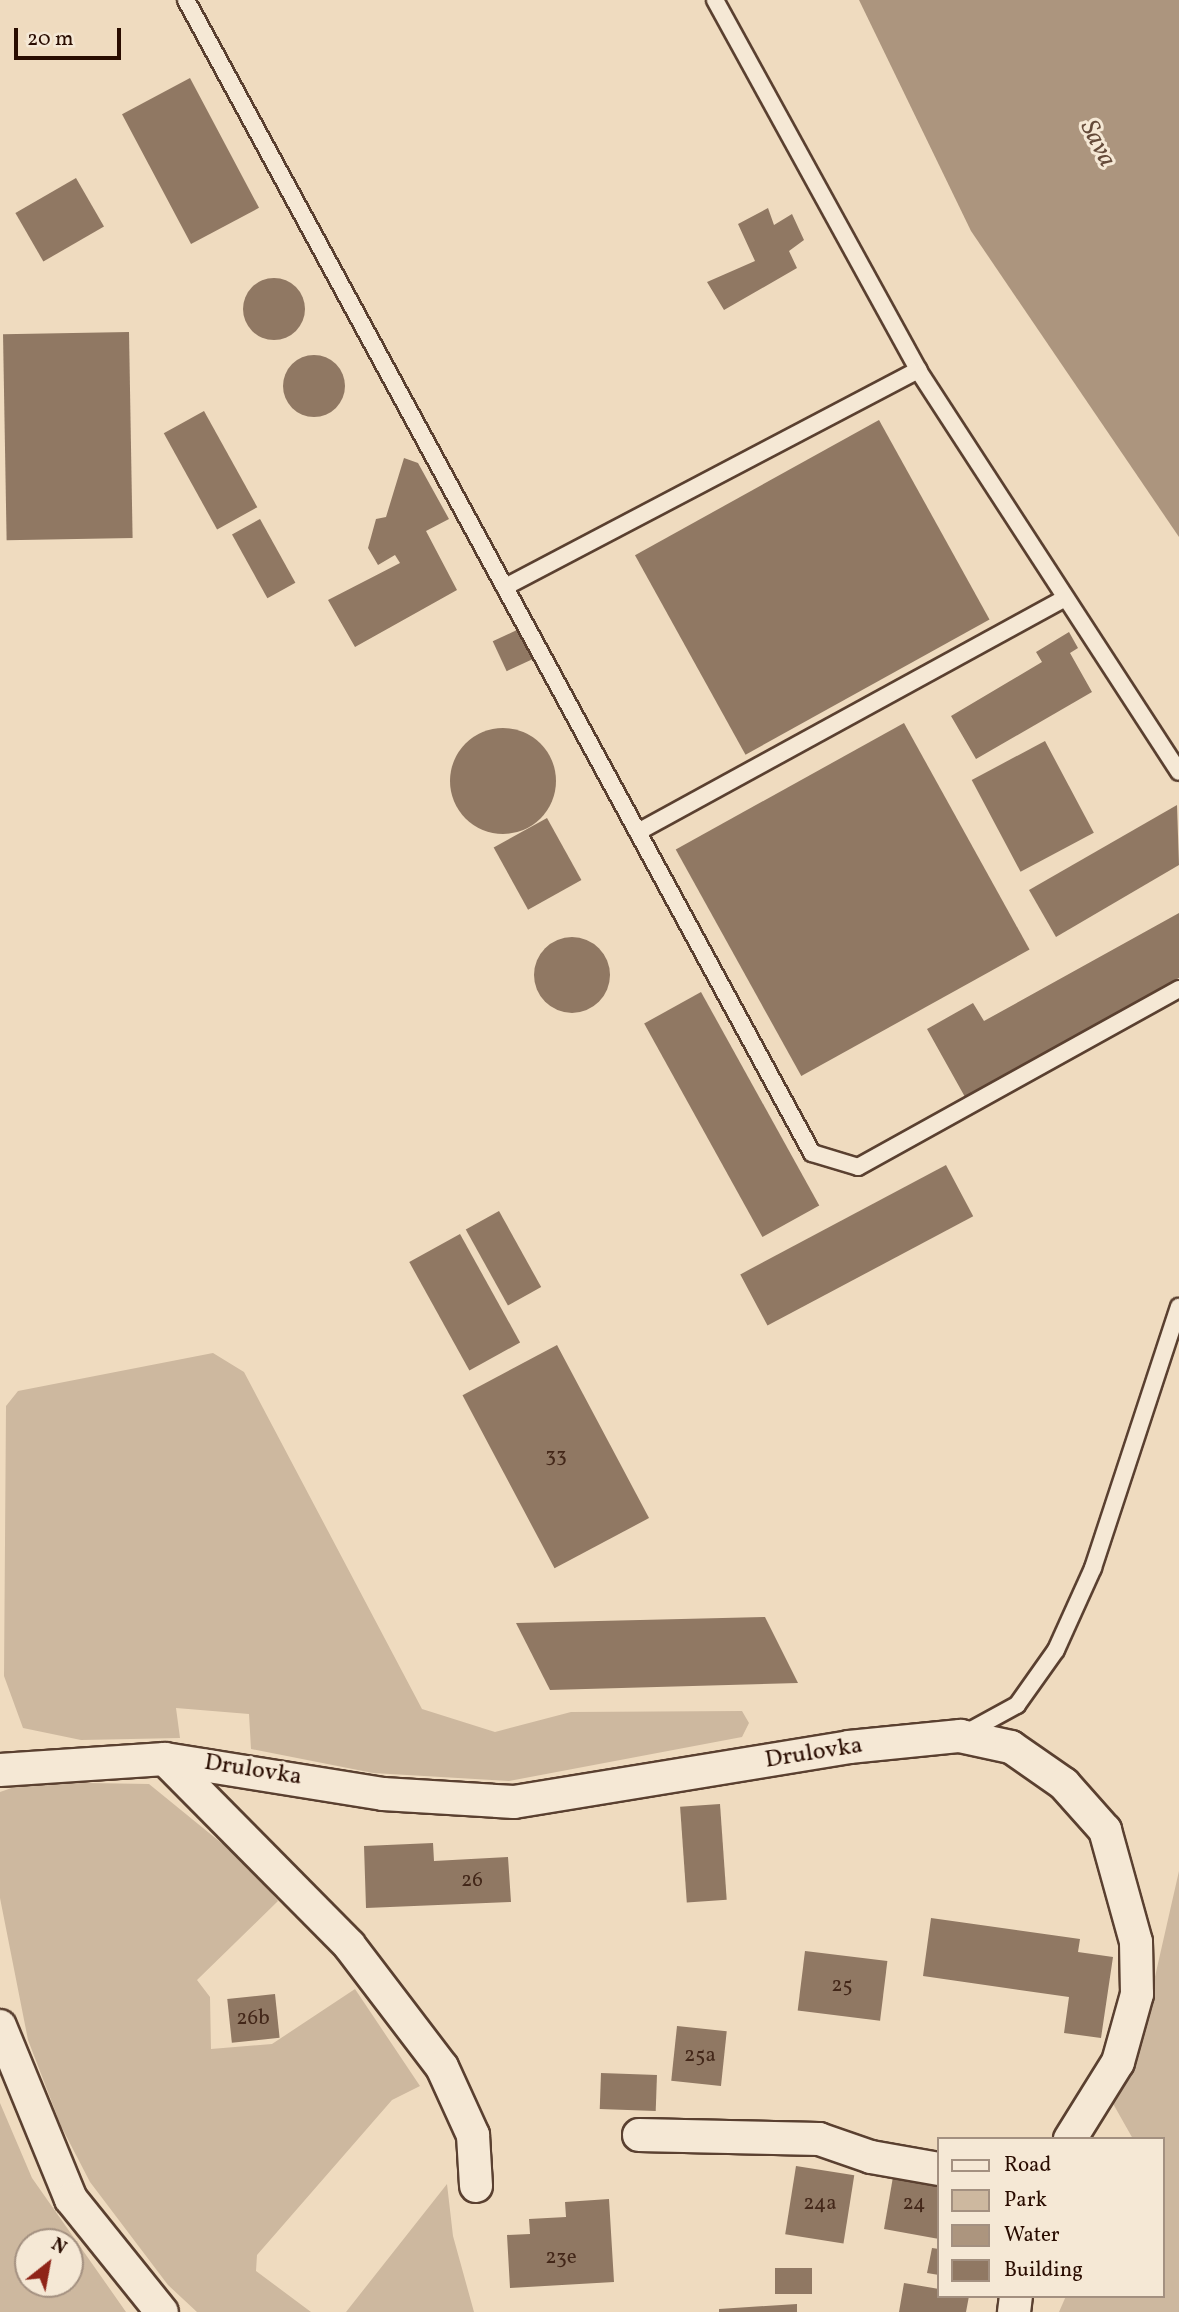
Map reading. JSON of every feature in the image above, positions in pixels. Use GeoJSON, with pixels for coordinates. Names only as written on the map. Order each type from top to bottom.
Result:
{"type":"FeatureCollection","features":[{"type":"Feature","properties":{"kind":"street","name":"Drulovka"},"geometry":{"type":"LineString","coordinates":[[0,1770],[165,1759],[383,1794],[514,1802],[849,1747],[960,1736],[1011,1747],[1064,1784],[1105,1830],[1126,1888],[1138,1994],[1118,2062],[1071,2137]]}},
{"type":"Feature","properties":{"kind":"street","name":"Drulovka"},"geometry":{"type":"LineString","coordinates":[[165,1759],[349,1945],[442,2067],[472,2135],[476,2186]]}},
{"type":"Feature","properties":{"kind":"street"},"geometry":{"type":"LineString","coordinates":[[0,2026],[71,2199],[162,2312]]}},
{"type":"Feature","properties":{"kind":"street"},"geometry":{"type":"LineString","coordinates":[[639,2135],[819,2139],[937,2168]]}},
{"type":"Feature","properties":{"kind":"lane"},"geometry":{"type":"LineString","coordinates":[[186,0],[812,1153],[858,1167],[1179,989]]}},
{"type":"Feature","properties":{"kind":"lane"},"geometry":{"type":"LineString","coordinates":[[715,0],[918,370],[1179,772]]}},
{"type":"Feature","properties":{"kind":"lane"},"geometry":{"type":"LineString","coordinates":[[505,587],[918,370]]}},
{"type":"Feature","properties":{"kind":"lane"},"geometry":{"type":"LineString","coordinates":[[638,832],[1065,598]]}},
{"type":"Feature","properties":{"kind":"lane"},"geometry":{"type":"LineString","coordinates":[[960,1736],[1017,1705],[1056,1650],[1093,1568],[1179,1307]]}},
{"type":"Feature","properties":{"kind":"green space"},"geometry":{"type":"Polygon","coordinates":[[[213,1353],[244,1372],[422,1709],[495,1732],[571,1712],[742,1711],[749,1723],[742,1737],[509,1781],[373,1773],[251,1749],[249,1714],[176,1708],[180,1738],[81,1740],[23,1728],[4,1676],[6,1406],[18,1391],[213,1353]]]}},
{"type":"Feature","properties":{"kind":"green space"},"geometry":{"type":"Polygon","coordinates":[[[29,1782],[149,1784],[246,1863],[278,1901],[197,1980],[210,1997],[211,2049],[272,2044],[355,1989],[420,2086],[392,2100],[257,2255],[256,2271],[311,2312],[197,2312],[168,2285],[90,2182],[61,2126],[28,2040],[0,1898],[0,1792],[29,1782]]]}},
{"type":"Feature","properties":{"kind":"green space"},"geometry":{"type":"Polygon","coordinates":[[[1179,1871],[1179,2312],[1059,2312],[1065,2298],[1165,2298],[1165,2137],[1132,2137],[1107,2093],[1149,2003],[1179,1871]]]}},
{"type":"Feature","properties":{"kind":"green space"},"geometry":{"type":"Polygon","coordinates":[[[0,2103],[32,2178],[67,2228],[14,2228],[14,2298],[84,2298],[84,2252],[126,2312],[0,2312],[0,2103]]]}},
{"type":"Feature","properties":{"kind":"green space"},"geometry":{"type":"Polygon","coordinates":[[[447,2184],[453,2236],[474,2312],[346,2312],[447,2184]]]}},
{"type":"Feature","properties":{"kind":"water","name":"Sava"},"geometry":{"type":"Polygon","coordinates":[[[859,0],[1179,0],[1179,537],[971,231],[859,0]]]}},
{"type":"Feature","properties":{"kind":"building"},"geometry":{"type":"Polygon","coordinates":[[[190,78],[259,208],[191,244],[122,114],[190,78]]]}},
{"type":"Feature","properties":{"kind":"building"},"geometry":{"type":"Polygon","coordinates":[[[76,178],[104,226],[43,261],[15,213],[76,178]]]}},
{"type":"Feature","properties":{"kind":"building"},"geometry":{"type":"Polygon","coordinates":[[[768,208],[774,225],[792,214],[804,240],[789,251],[797,268],[724,310],[707,282],[755,261],[738,224],[768,208]]]}},
{"type":"Feature","properties":{"kind":"building"},"geometry":{"type":"Polygon","coordinates":[[[274,278],[296,287],[305,309],[296,331],[274,340],[252,331],[243,309],[252,287],[274,278]]]}},
{"type":"Feature","properties":{"kind":"building"},"geometry":{"type":"Polygon","coordinates":[[[129,332],[133,538],[7,540],[3,334],[129,332]]]}},
{"type":"Feature","properties":{"kind":"building"},"geometry":{"type":"Polygon","coordinates":[[[314,355],[336,364],[345,386],[336,408],[314,417],[292,408],[283,386],[292,364],[314,355]]]}},
{"type":"Feature","properties":{"kind":"building"},"geometry":{"type":"Polygon","coordinates":[[[204,411],[257,507],[217,530],[164,433],[204,411]]]}},
{"type":"Feature","properties":{"kind":"building"},"geometry":{"type":"Polygon","coordinates":[[[879,420],[990,619],[746,755],[635,555],[879,420]]]}},
{"type":"Feature","properties":{"kind":"building"},"geometry":{"type":"Polygon","coordinates":[[[404,458],[418,463],[449,519],[426,531],[457,590],[355,647],[328,600],[400,563],[395,555],[378,565],[368,548],[376,519],[386,517],[404,458]]]}},
{"type":"Feature","properties":{"kind":"building"},"geometry":{"type":"Polygon","coordinates":[[[260,519],[295,583],[267,598],[232,535],[260,519]]]}},
{"type":"Feature","properties":{"kind":"building"},"geometry":{"type":"Polygon","coordinates":[[[519,629],[533,659],[507,671],[493,641],[519,629]]]}},
{"type":"Feature","properties":{"kind":"building"},"geometry":{"type":"Polygon","coordinates":[[[1069,632],[1078,648],[1070,653],[1092,692],[976,759],[951,716],[1042,662],[1036,652],[1069,632]]]}},
{"type":"Feature","properties":{"kind":"building"},"geometry":{"type":"Polygon","coordinates":[[[904,723],[1030,950],[801,1076],[676,850],[904,723]]]}},
{"type":"Feature","properties":{"kind":"building"},"geometry":{"type":"Polygon","coordinates":[[[503,728],[523,732],[540,744],[552,761],[556,781],[552,801],[540,818],[523,830],[503,834],[483,830],[466,818],[454,801],[450,781],[454,761],[466,744],[483,732],[503,728]]]}},
{"type":"Feature","properties":{"kind":"building"},"geometry":{"type":"Polygon","coordinates":[[[1045,741],[1094,833],[1021,872],[972,780],[1045,741]]]}},
{"type":"Feature","properties":{"kind":"building"},"geometry":{"type":"Polygon","coordinates":[[[1177,805],[1179,865],[1056,937],[1029,890],[1177,805]]]}},
{"type":"Feature","properties":{"kind":"building"},"geometry":{"type":"Polygon","coordinates":[[[547,818],[581,880],[528,910],[494,848],[547,818]]]}},
{"type":"Feature","properties":{"kind":"building"},"geometry":{"type":"Polygon","coordinates":[[[1179,913],[1179,978],[965,1097],[927,1029],[973,1003],[984,1021],[1179,913]]]}},
{"type":"Feature","properties":{"kind":"building"},"geometry":{"type":"Polygon","coordinates":[[[572,937],[586,940],[599,948],[607,961],[610,975],[607,989],[599,1002],[586,1010],[572,1013],[558,1010],[545,1002],[537,989],[534,975],[537,961],[545,948],[558,940],[572,937]]]}},
{"type":"Feature","properties":{"kind":"building"},"geometry":{"type":"Polygon","coordinates":[[[701,992],[819,1205],[762,1237],[644,1024],[701,992]]]}},
{"type":"Feature","properties":{"kind":"building"},"geometry":{"type":"Polygon","coordinates":[[[946,1165],[973,1216],[768,1326],[740,1274],[946,1165]]]}},
{"type":"Feature","properties":{"kind":"building"},"geometry":{"type":"Polygon","coordinates":[[[499,1211],[541,1287],[508,1306],[466,1229],[499,1211]]]}},
{"type":"Feature","properties":{"kind":"building"},"geometry":{"type":"Polygon","coordinates":[[[460,1234],[520,1342],[469,1371],[409,1262],[460,1234]]]}},
{"type":"Feature","properties":{"kind":"building"},"geometry":{"type":"Polygon","coordinates":[[[557,1345],[649,1518],[555,1568],[463,1395],[557,1345]]]}},
{"type":"Feature","properties":{"kind":"building"},"geometry":{"type":"Polygon","coordinates":[[[765,1617],[798,1683],[550,1690],[516,1623],[765,1617]]]}},
{"type":"Feature","properties":{"kind":"building"},"geometry":{"type":"Polygon","coordinates":[[[720,1804],[727,1900],[687,1903],[680,1807],[720,1804]]]}},
{"type":"Feature","properties":{"kind":"building"},"geometry":{"type":"Polygon","coordinates":[[[433,1843],[434,1861],[508,1857],[511,1902],[366,1908],[364,1846],[433,1843]]]}},
{"type":"Feature","properties":{"kind":"building"},"geometry":{"type":"Polygon","coordinates":[[[931,1918],[1080,1939],[1078,1952],[1113,1957],[1101,2038],[1064,2033],[1069,1997],[923,1976],[931,1918]]]}},
{"type":"Feature","properties":{"kind":"building"},"geometry":{"type":"Polygon","coordinates":[[[805,1951],[887,1961],[880,2021],[798,2011],[805,1951]]]}},
{"type":"Feature","properties":{"kind":"building"},"geometry":{"type":"Polygon","coordinates":[[[275,1994],[280,2038],[232,2043],[227,1999],[275,1994]]]}},
{"type":"Feature","properties":{"kind":"building"},"geometry":{"type":"Polygon","coordinates":[[[677,2026],[727,2031],[721,2086],[671,2081],[677,2026]]]}},
{"type":"Feature","properties":{"kind":"building"},"geometry":{"type":"Polygon","coordinates":[[[601,2073],[657,2075],[656,2111],[600,2109],[601,2073]]]}},
{"type":"Feature","properties":{"kind":"building"},"geometry":{"type":"Polygon","coordinates":[[[796,2166],[854,2175],[843,2243],[785,2234],[796,2166]]]}},
{"type":"Feature","properties":{"kind":"building"},"geometry":{"type":"Polygon","coordinates":[[[894,2171],[937,2179],[937,2239],[884,2229],[894,2171]]]}},
{"type":"Feature","properties":{"kind":"building"},"geometry":{"type":"Polygon","coordinates":[[[609,2199],[614,2282],[510,2288],[507,2235],[530,2234],[529,2219],[566,2217],[565,2202],[609,2199]]]}},
{"type":"Feature","properties":{"kind":"building"},"geometry":{"type":"Polygon","coordinates":[[[932,2248],[937,2249],[937,2275],[927,2273],[932,2248]]]}},
{"type":"Feature","properties":{"kind":"building"},"geometry":{"type":"Polygon","coordinates":[[[775,2268],[812,2268],[812,2294],[775,2294],[775,2268]]]}},
{"type":"Feature","properties":{"kind":"building"},"geometry":{"type":"Polygon","coordinates":[[[904,2283],[937,2289],[937,2298],[969,2298],[966,2312],[899,2312],[904,2283]]]}},
{"type":"Feature","properties":{"kind":"building"},"geometry":{"type":"Polygon","coordinates":[[[797,2304],[797,2312],[719,2312],[719,2309],[797,2304]]]}}]}
